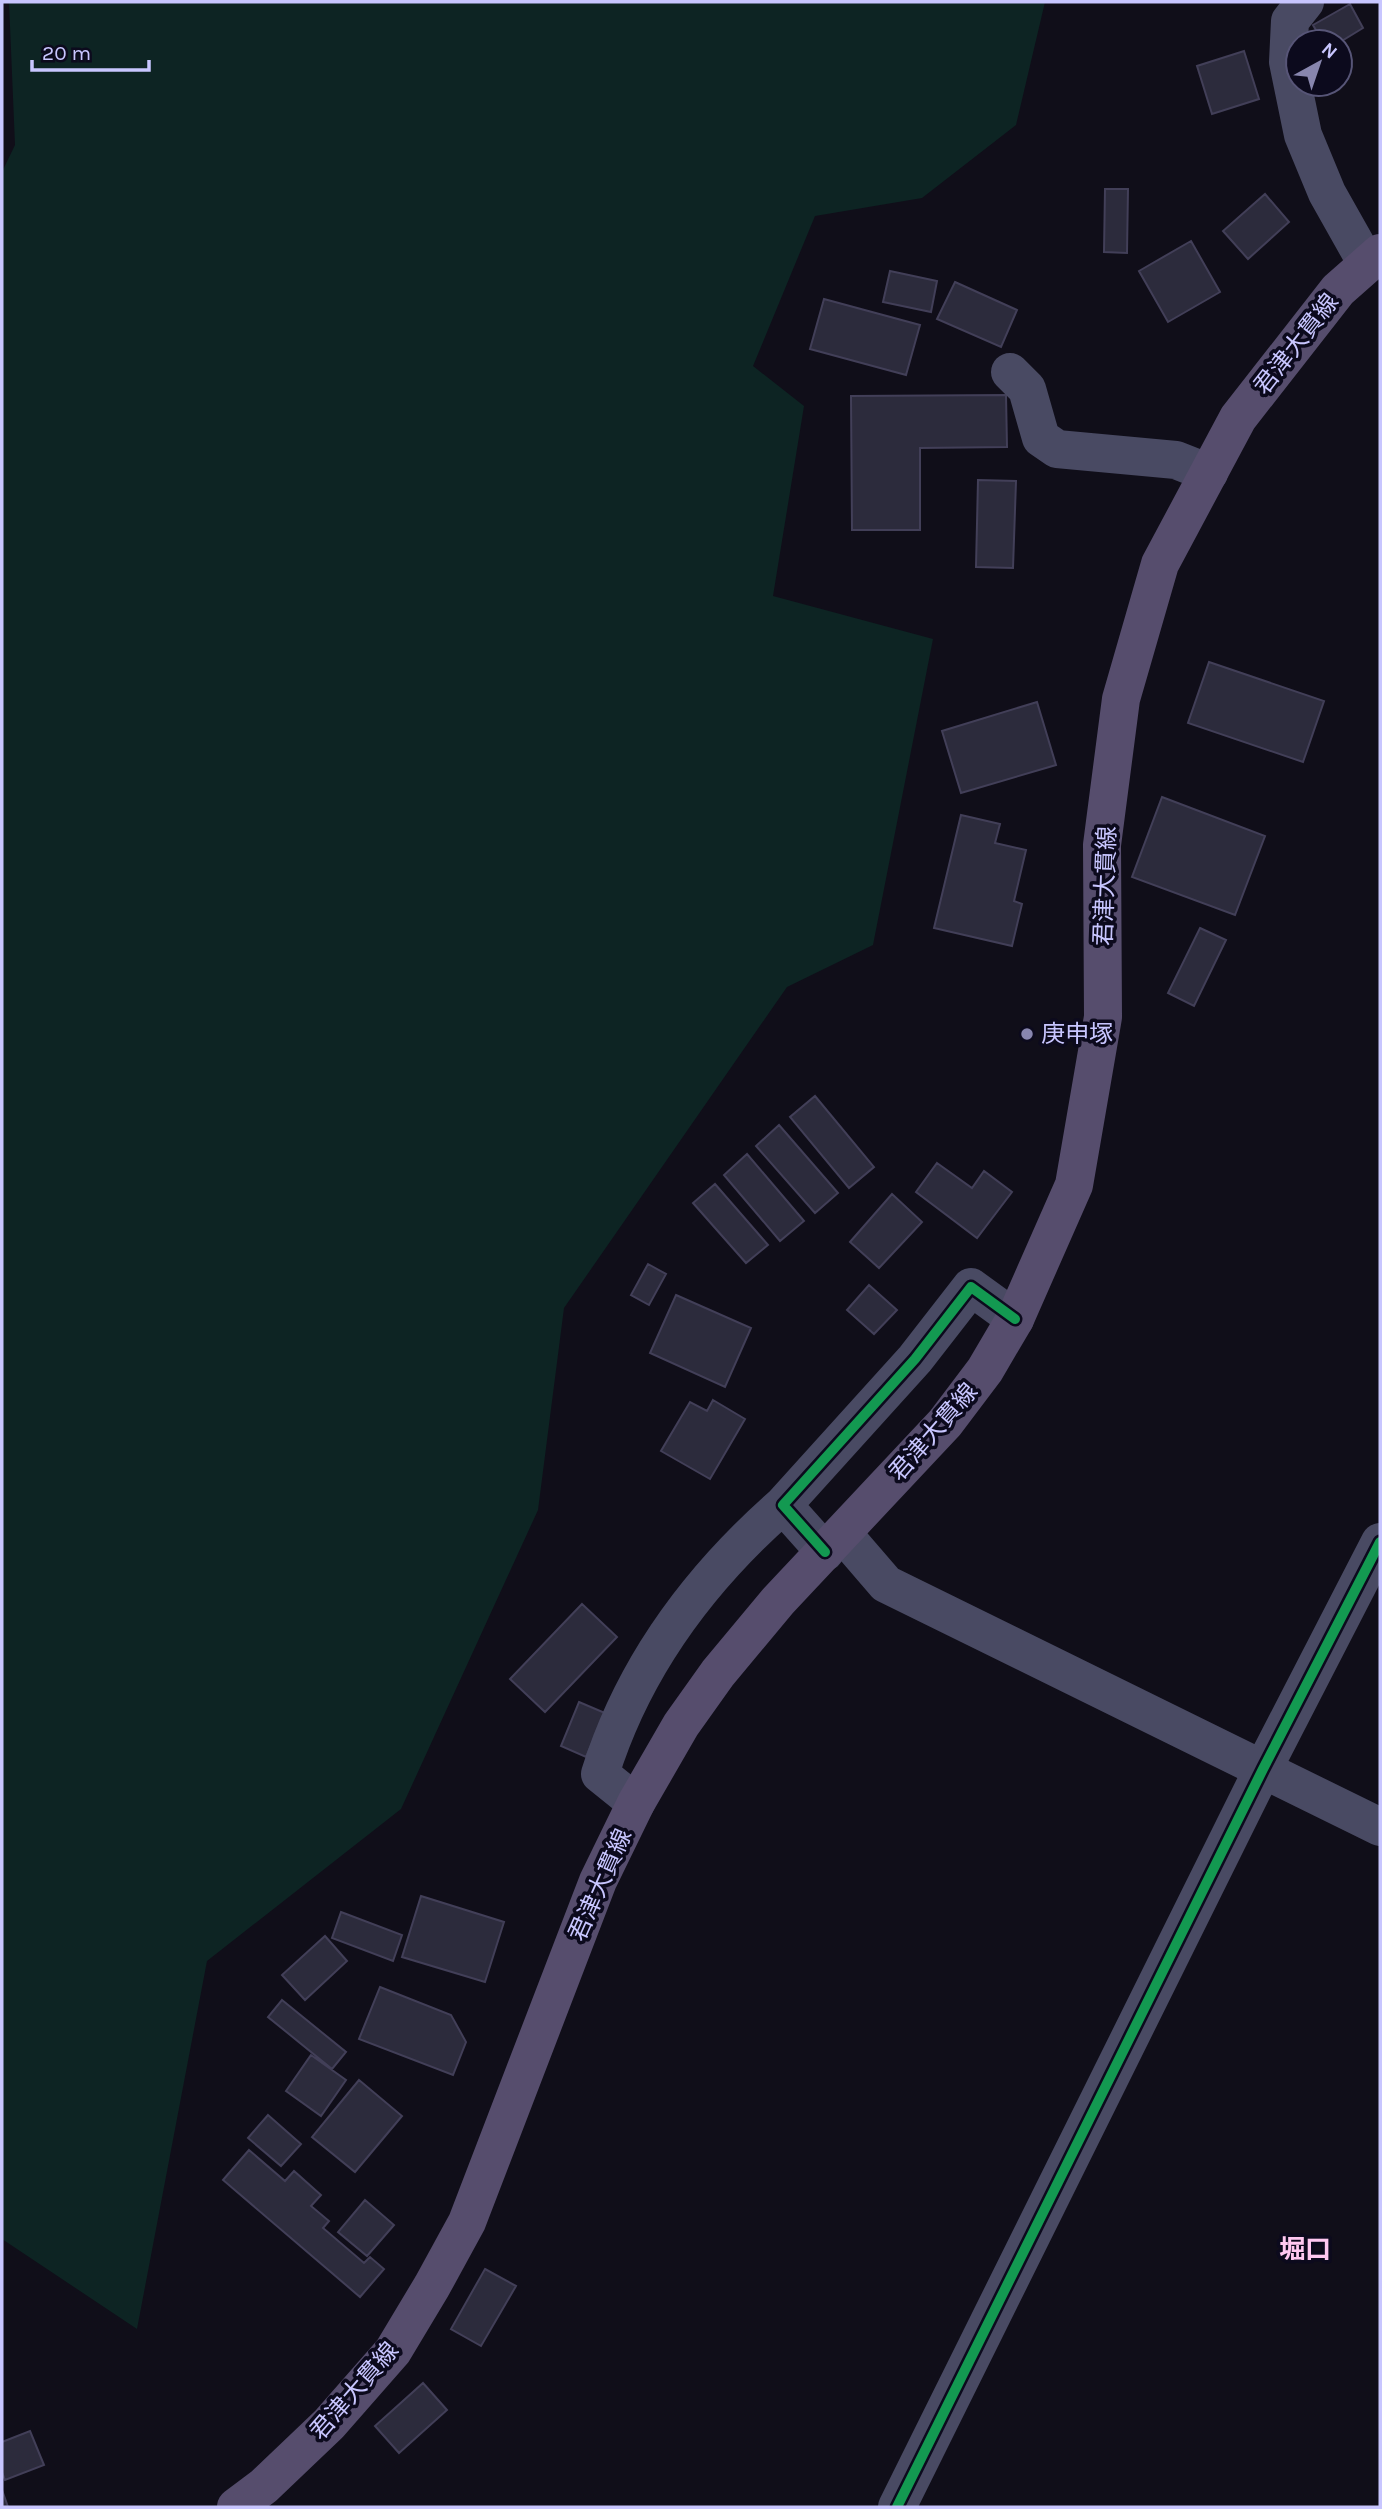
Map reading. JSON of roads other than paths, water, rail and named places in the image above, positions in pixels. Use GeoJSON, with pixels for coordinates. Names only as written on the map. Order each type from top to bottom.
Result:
{"type":"FeatureCollection","features":[{"type":"Feature","properties":{"kind":"main road","name":"君津大貫線"},"geometry":{"type":"LineString","coordinates":[[236,2507],[264,2486],[329,2424],[393,2351],[432,2286],[467,2222],[598,1881],[636,1803],[681,1726],[718,1673],[778,1601],[945,1423],[985,1370],[1015,1319],[1074,1185],[1077,1172],[1103,1017],[1102,845],[1121,699],[1160,564],[1238,418],[1338,290],[1374,258]]}},
{"type":"Feature","properties":{"kind":"street"},"geometry":{"type":"LineString","coordinates":[[1305,2],[1290,21],[1288,62],[1303,135],[1327,193],[1374,258]]}},
{"type":"Feature","properties":{"kind":"street"},"geometry":{"type":"LineString","coordinates":[[1010,372],[1027,389],[1041,438],[1057,449],[1176,460],[1209,473]]}},
{"type":"Feature","properties":{"kind":"street"},"geometry":{"type":"LineString","coordinates":[[636,1803],[600,1774],[626,1705],[658,1646],[707,1582],[754,1531],[783,1506],[915,1359],[971,1287],[1015,1319]]}},
{"type":"Feature","properties":{"kind":"street"},"geometry":{"type":"LineString","coordinates":[[783,1506],[886,1584],[1380,1827]]}},
{"type":"Feature","properties":{"kind":"street"},"geometry":{"type":"LineString","coordinates":[[897,2507],[1263,1769],[1380,1542]]}},
{"type":"Feature","properties":{"kind":"place","name":"庚申塚"},"geometry":{"type":"Point","coordinates":[1027,1034]}},
{"type":"Feature","properties":{"kind":"district","name":"堀口"},"geometry":{"type":"Point","coordinates":[1305,2249]}}]}
